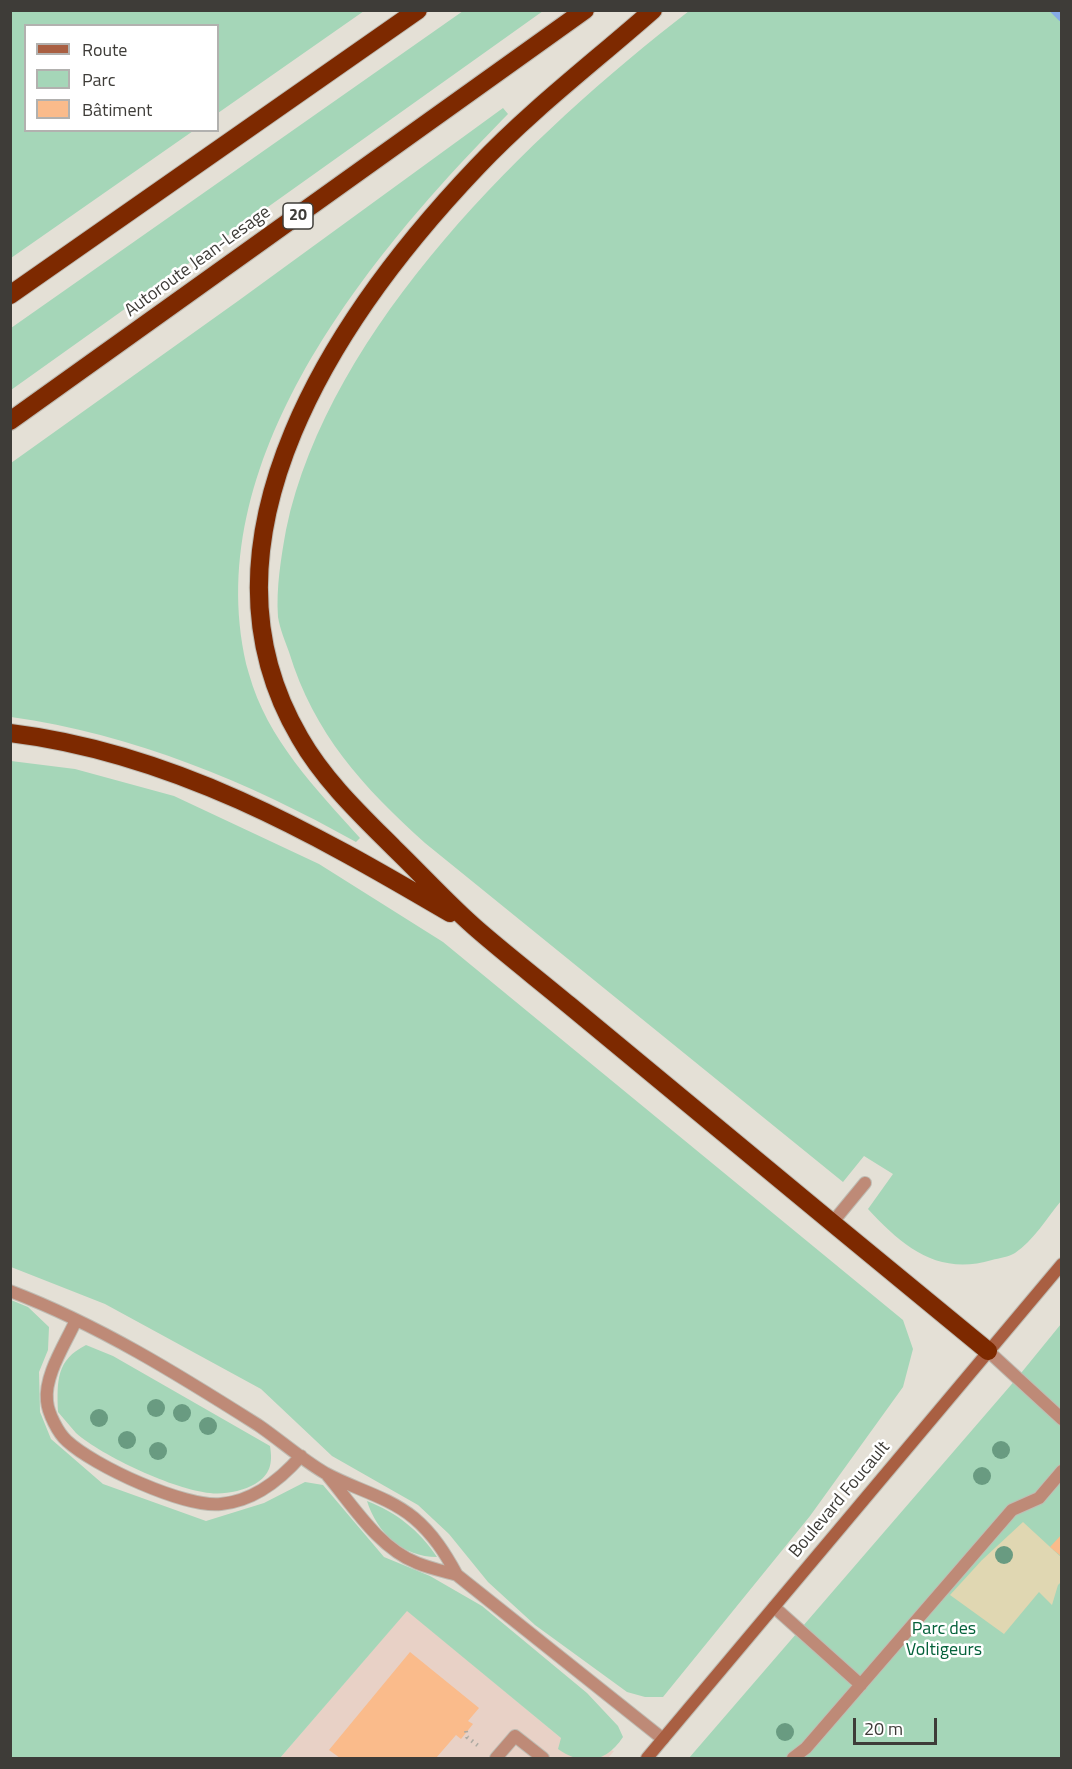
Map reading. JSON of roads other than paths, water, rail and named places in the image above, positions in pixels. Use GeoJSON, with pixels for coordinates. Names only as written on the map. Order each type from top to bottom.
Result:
{"type":"FeatureCollection","features":[{"type":"Feature","properties":{"kind":"highway"},"geometry":{"type":"LineString","coordinates":[[10,295],[417,10]]}},
{"type":"Feature","properties":{"kind":"highway","name":"Autoroute Jean-Lesage"},"geometry":{"type":"LineString","coordinates":[[10,421],[585,10]]}},
{"type":"Feature","properties":{"kind":"highway"},"geometry":{"type":"LineString","coordinates":[[653,10],[499,145],[435,215],[381,283],[333,354],[307,403],[277,478],[262,532],[257,577],[260,626],[270,673],[301,740],[339,792],[475,928],[988,1351]]}},
{"type":"Feature","properties":{"kind":"highway"},"geometry":{"type":"LineString","coordinates":[[10,734],[119,755],[208,785],[261,808],[344,850],[475,928]]}},
{"type":"Feature","properties":{"kind":"street","name":"Boulevard Foucault"},"geometry":{"type":"LineString","coordinates":[[646,1758],[1062,1264]]}},
{"type":"Feature","properties":{"kind":"lane"},"geometry":{"type":"LineString","coordinates":[[832,1223],[865,1183]]}},
{"type":"Feature","properties":{"kind":"lane"},"geometry":{"type":"LineString","coordinates":[[10,1291],[76,1320],[178,1375],[325,1473],[384,1499],[411,1515],[442,1547],[457,1575]]}},
{"type":"Feature","properties":{"kind":"lane"},"geometry":{"type":"LineString","coordinates":[[76,1320],[51,1377],[47,1401],[54,1422],[66,1441],[102,1463],[167,1495],[196,1503],[221,1504],[244,1499],[272,1486],[301,1456]]}},
{"type":"Feature","properties":{"kind":"lane"},"geometry":{"type":"LineString","coordinates":[[988,1351],[1062,1419]]}},
{"type":"Feature","properties":{"kind":"lane"},"geometry":{"type":"LineString","coordinates":[[794,1758],[806,1748],[1012,1510],[1039,1498],[1062,1471]]}},
{"type":"Feature","properties":{"kind":"lane"},"geometry":{"type":"LineString","coordinates":[[325,1473],[374,1531],[395,1551],[416,1563],[457,1575],[663,1739]]}},
{"type":"Feature","properties":{"kind":"lane"},"geometry":{"type":"LineString","coordinates":[[774,1607],[861,1685]]}},
{"type":"Feature","properties":{"kind":"lane"},"geometry":{"type":"LineString","coordinates":[[496,1758],[515,1736],[543,1758]]}},
{"type":"Feature","properties":{"kind":"waterway"},"geometry":{"type":"LineString","coordinates":[[1054,10],[1062,18]]}},
{"type":"Feature","properties":{"kind":"park label","name":"Parc des Voltigeurs"},"geometry":{"type":"Point","coordinates":[944,1640]}}]}
